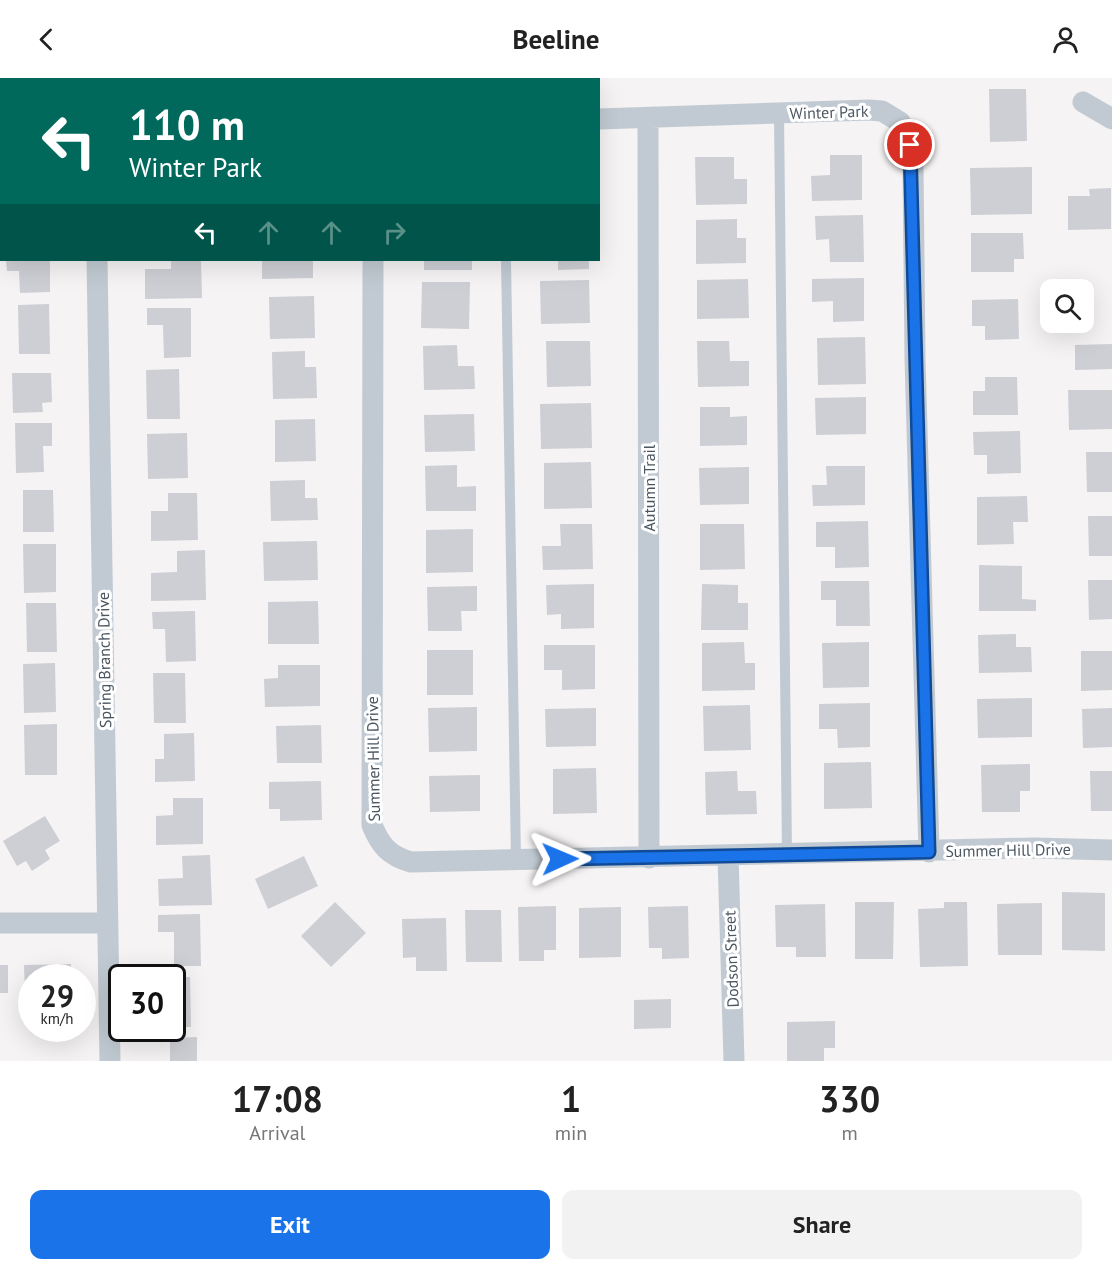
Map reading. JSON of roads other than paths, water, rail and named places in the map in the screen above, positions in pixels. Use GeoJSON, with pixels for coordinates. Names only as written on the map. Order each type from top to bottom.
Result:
{"type":"FeatureCollection","features":[{"type":"Feature","properties":{"kind":"street"},"geometry":{"type":"LineString","coordinates":[[1083,102],[1112,119]]}},
{"type":"Feature","properties":{"kind":"street","name":"Winter Park"},"geometry":{"type":"LineString","coordinates":[[600,119],[882,111],[900,122],[910,145],[929,852]]}},
{"type":"Feature","properties":{"kind":"street","name":"Autumn Trail"},"geometry":{"type":"LineString","coordinates":[[648,119],[649,858]]}},
{"type":"Feature","properties":{"kind":"street","name":"Spring Branch Drive"},"geometry":{"type":"LineString","coordinates":[[97,261],[110,1061]]}},
{"type":"Feature","properties":{"kind":"street","name":"Summer Hill Drive"},"geometry":{"type":"LineString","coordinates":[[373,261],[372,825],[381,845],[391,854],[411,862],[1034,848],[1112,850]]}},
{"type":"Feature","properties":{"kind":"street","name":"Dodson Street"},"geometry":{"type":"LineString","coordinates":[[728,856],[734,1061]]}},
{"type":"Feature","properties":{"kind":"street"},"geometry":{"type":"LineString","coordinates":[[0,923],[108,923]]}},
{"type":"Feature","properties":{"kind":"lane"},"geometry":{"type":"LineString","coordinates":[[779,114],[787,854]]}},
{"type":"Feature","properties":{"kind":"lane"},"geometry":{"type":"LineString","coordinates":[[506,261],[516,860]]}}]}
